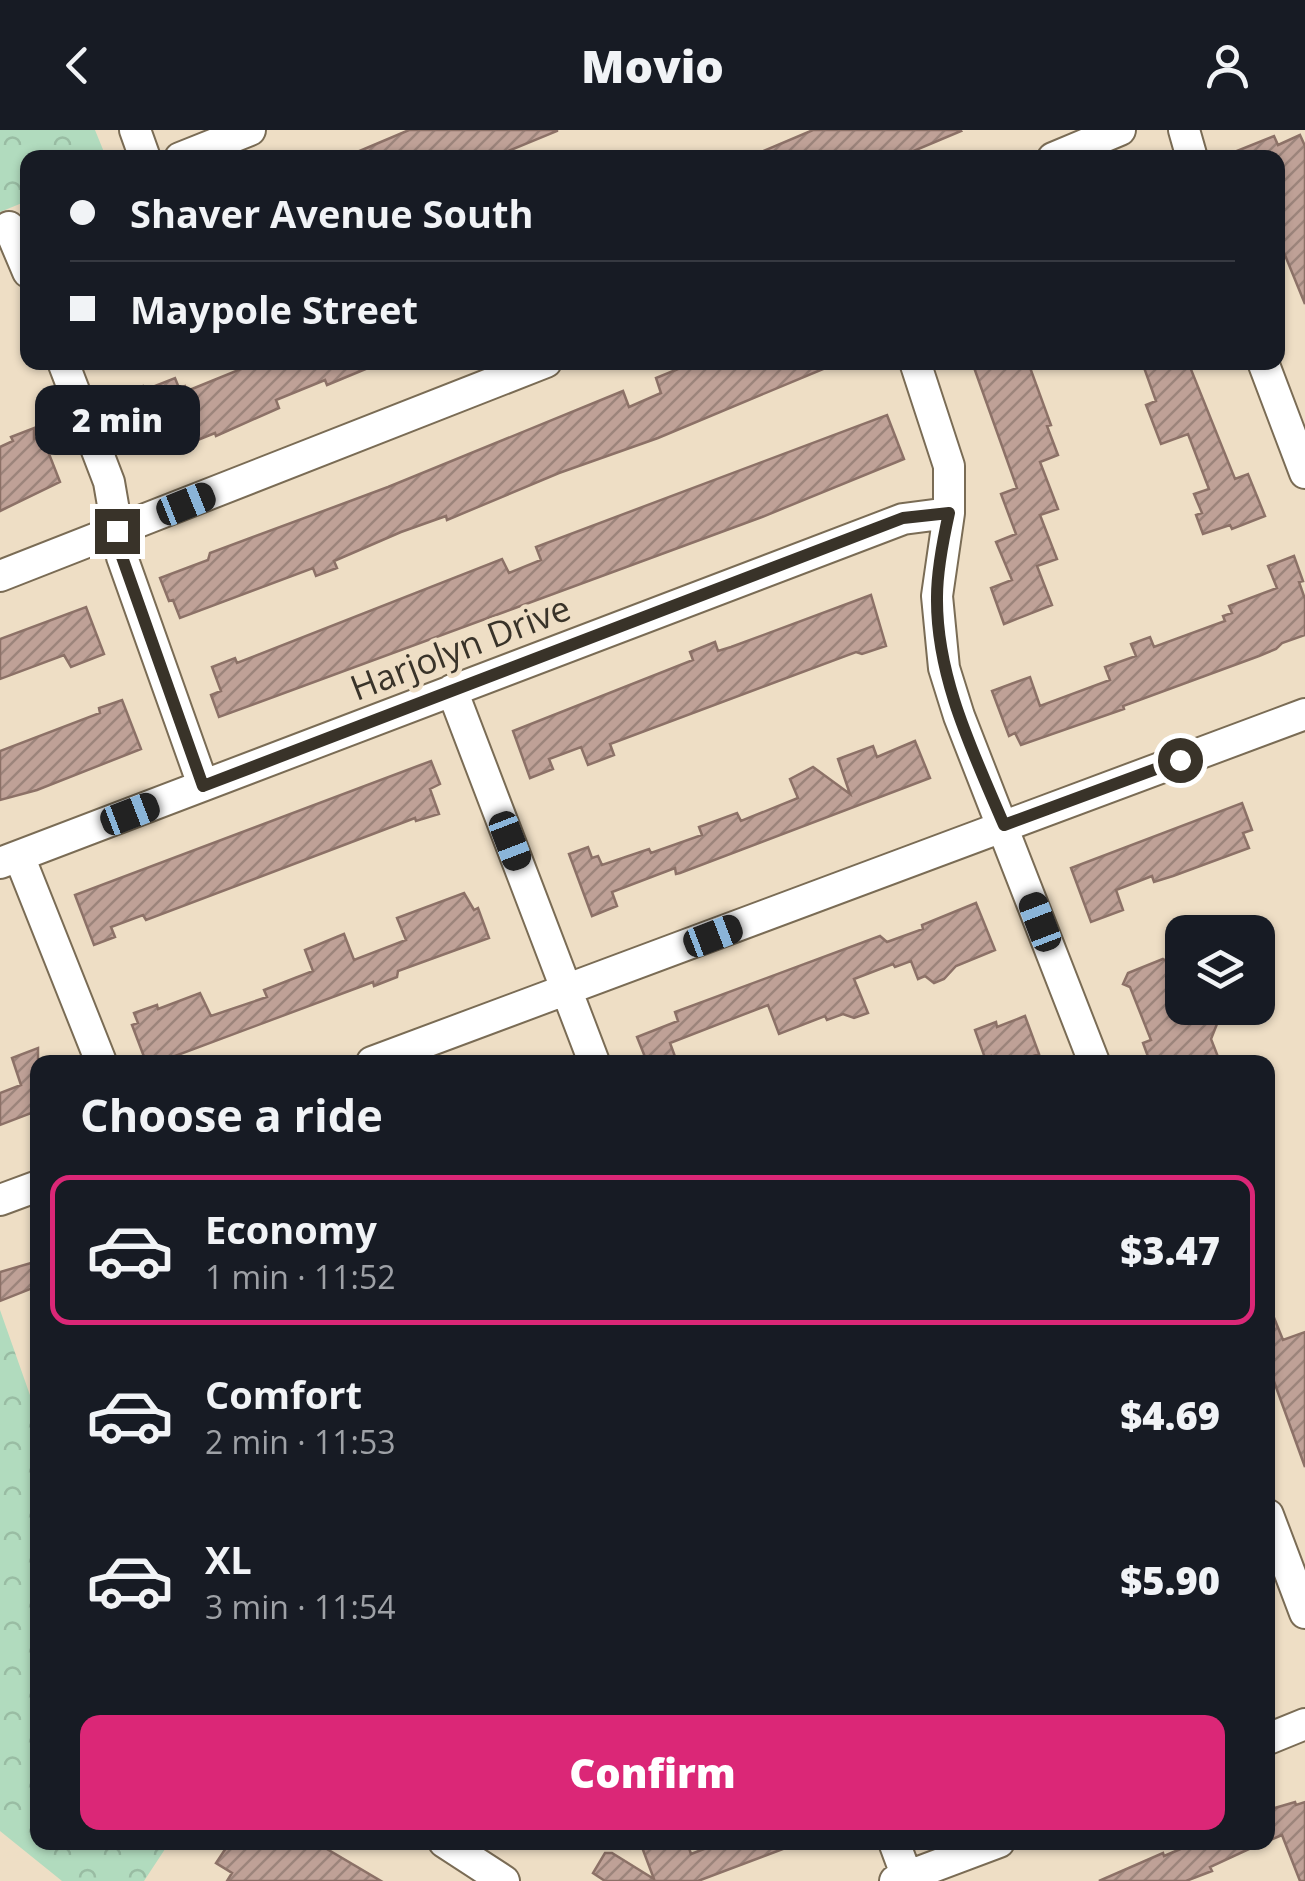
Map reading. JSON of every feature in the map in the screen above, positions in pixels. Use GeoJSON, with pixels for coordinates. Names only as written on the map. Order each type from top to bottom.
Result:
{"type":"FeatureCollection","features":[{"type":"Feature","properties":{"kind":"street"},"geometry":{"type":"LineString","coordinates":[[200,150],[250,130]]}},
{"type":"Feature","properties":{"kind":"street"},"geometry":{"type":"LineString","coordinates":[[1072,150],[1120,130]]}},
{"type":"Feature","properties":{"kind":"street"},"geometry":{"type":"LineString","coordinates":[[65,370],[109,482],[122,557],[203,786]]}},
{"type":"Feature","properties":{"kind":"street"},"geometry":{"type":"LineString","coordinates":[[0,576],[526,370]]}},
{"type":"Feature","properties":{"kind":"street"},"geometry":{"type":"LineString","coordinates":[[918,370],[945,447],[951,490],[937,596],[944,668],[959,716],[1091,1055]]}},
{"type":"Feature","properties":{"kind":"street"},"geometry":{"type":"LineString","coordinates":[[1266,370],[1305,473]]}},
{"type":"Feature","properties":{"kind":"street","name":"Harjolyn Drive"},"geometry":{"type":"LineString","coordinates":[[10,859],[903,518],[949,513]]}},
{"type":"Feature","properties":{"kind":"street"},"geometry":{"type":"LineString","coordinates":[[452,690],[591,1055]]}},
{"type":"Feature","properties":{"kind":"street"},"geometry":{"type":"LineString","coordinates":[[391,1055],[1305,714]]}},
{"type":"Feature","properties":{"kind":"street"},"geometry":{"type":"LineString","coordinates":[[10,859],[98,1055]]}},
{"type":"Feature","properties":{"kind":"street"},"geometry":{"type":"LineString","coordinates":[[0,1200],[30,1189]]}},
{"type":"Feature","properties":{"kind":"street"},"geometry":{"type":"LineString","coordinates":[[1275,1534],[1305,1613]]}},
{"type":"Feature","properties":{"kind":"street"},"geometry":{"type":"LineString","coordinates":[[1275,1736],[1305,1724]]}},
{"type":"Feature","properties":{"kind":"street"},"geometry":{"type":"LineString","coordinates":[[456,1850],[504,1881]]}},
{"type":"Feature","properties":{"kind":"street"},"geometry":{"type":"LineString","coordinates":[[900,1850],[919,1876],[980,1850]]}},
{"type":"Feature","properties":{"kind":"green space"},"geometry":{"type":"Polygon","coordinates":[[[0,130],[95,130],[103,150],[20,150],[20,204],[0,212],[0,130]]]}},
{"type":"Feature","properties":{"kind":"green space"},"geometry":{"type":"Polygon","coordinates":[[[0,1310],[30,1395],[30,1850],[164,1850],[144,1881],[62,1881],[0,1831],[0,1310]]]}},
{"type":"Feature","properties":{"kind":"building"},"geometry":{"type":"Polygon","coordinates":[[[409,130],[557,130],[511,150],[362,150],[409,130]]]}},
{"type":"Feature","properties":{"kind":"building"},"geometry":{"type":"Polygon","coordinates":[[[813,130],[961,131],[916,150],[766,150],[813,130]]]}},
{"type":"Feature","properties":{"kind":"building"},"geometry":{"type":"Polygon","coordinates":[[[1300,135],[1305,146],[1305,304],[1285,255],[1285,150],[1239,150],[1274,136],[1278,145],[1300,135]]]}},
{"type":"Feature","properties":{"kind":"building"},"geometry":{"type":"Polygon","coordinates":[[[238,370],[363,370],[276,400],[279,408],[216,436],[215,433],[178,448],[173,438],[138,452],[126,428],[120,395],[175,378],[179,388],[185,386],[187,391],[238,370]]]}},
{"type":"Feature","properties":{"kind":"building"},"geometry":{"type":"Polygon","coordinates":[[[676,370],[821,370],[447,520],[446,516],[401,532],[334,561],[337,568],[316,576],[313,568],[180,618],[173,600],[169,601],[160,578],[208,560],[210,553],[388,487],[623,391],[629,407],[661,393],[656,378],[676,370]]]}},
{"type":"Feature","properties":{"kind":"building"},"geometry":{"type":"Polygon","coordinates":[[[975,370],[1031,370],[1058,455],[1040,462],[1058,509],[1040,515],[1057,559],[1037,566],[1052,605],[1004,624],[991,588],[1012,580],[996,542],[1016,534],[1001,494],[1017,488],[975,370]]]}},
{"type":"Feature","properties":{"kind":"building"},"geometry":{"type":"Polygon","coordinates":[[[1145,370],[1191,370],[1235,479],[1248,474],[1265,516],[1232,529],[1230,525],[1203,534],[1196,515],[1202,513],[1194,494],[1209,489],[1188,434],[1161,444],[1146,405],[1156,401],[1145,370]]]}},
{"type":"Feature","properties":{"kind":"building"},"geometry":{"type":"Polygon","coordinates":[[[887,415],[904,459],[762,517],[219,717],[211,695],[221,691],[212,667],[235,658],[237,663],[502,559],[509,573],[541,560],[536,547],[887,415]]]}},
{"type":"Feature","properties":{"kind":"building"},"geometry":{"type":"Polygon","coordinates":[[[34,428],[34,439],[42,436],[60,482],[0,511],[0,447],[13,441],[11,437],[34,428]]]}},
{"type":"Feature","properties":{"kind":"building"},"geometry":{"type":"Polygon","coordinates":[[[1294,556],[1303,581],[1299,582],[1305,599],[1305,635],[1123,706],[1124,709],[1021,745],[1015,733],[1009,736],[992,691],[1030,677],[1040,706],[1110,680],[1105,667],[1136,656],[1131,644],[1150,637],[1154,647],[1225,621],[1223,616],[1232,613],[1229,606],[1277,588],[1268,566],[1294,556]]]}},
{"type":"Feature","properties":{"kind":"building"},"geometry":{"type":"Polygon","coordinates":[[[871,595],[886,646],[862,654],[856,652],[610,744],[614,755],[588,765],[581,747],[549,759],[553,769],[530,778],[513,731],[693,660],[690,652],[715,642],[718,651],[871,595]]]}},
{"type":"Feature","properties":{"kind":"building"},"geometry":{"type":"Polygon","coordinates":[[[86,607],[104,654],[71,667],[64,655],[0,679],[0,639],[86,607]]]}},
{"type":"Feature","properties":{"kind":"building"},"geometry":{"type":"Polygon","coordinates":[[[122,700],[141,749],[37,790],[0,800],[0,751],[100,713],[99,708],[122,700]]]}},
{"type":"Feature","properties":{"kind":"building"},"geometry":{"type":"Polygon","coordinates":[[[915,741],[930,778],[680,873],[676,874],[675,868],[612,892],[617,906],[592,916],[569,854],[588,847],[592,858],[598,856],[602,865],[702,835],[699,827],[737,813],[741,821],[798,798],[790,779],[813,767],[850,794],[838,759],[873,746],[877,757],[915,741]]]}},
{"type":"Feature","properties":{"kind":"building"},"geometry":{"type":"Polygon","coordinates":[[[431,761],[440,784],[430,789],[439,814],[416,821],[415,818],[146,920],[143,915],[111,927],[115,937],[94,945],[75,895],[431,761]]]}},
{"type":"Feature","properties":{"kind":"building"},"geometry":{"type":"Polygon","coordinates":[[[1242,803],[1252,830],[1243,833],[1249,848],[1154,882],[1152,876],[1116,890],[1123,910],[1091,922],[1071,868],[1242,803]]]}},
{"type":"Feature","properties":{"kind":"building"},"geometry":{"type":"Polygon","coordinates":[[[464,893],[474,910],[478,908],[489,938],[398,971],[397,977],[374,986],[373,982],[178,1055],[143,1055],[132,1025],[138,1023],[134,1013],[157,1005],[158,1009],[200,993],[211,1016],[267,997],[264,990],[313,971],[305,950],[344,934],[354,960],[406,940],[397,918],[464,893]]]}},
{"type":"Feature","properties":{"kind":"building"},"geometry":{"type":"Polygon","coordinates":[[[976,903],[995,950],[956,966],[934,983],[925,976],[918,979],[911,961],[854,979],[868,1013],[854,1018],[843,1014],[827,1020],[825,1016],[779,1034],[768,1005],[670,1043],[674,1055],[644,1055],[637,1037],[678,1021],[675,1012],[880,936],[887,942],[923,929],[922,925],[976,903]]]}},
{"type":"Feature","properties":{"kind":"building"},"geometry":{"type":"Polygon","coordinates":[[[1165,960],[1165,1025],[1217,1025],[1211,1039],[1217,1055],[1147,1055],[1143,1043],[1151,1040],[1130,987],[1123,984],[1128,973],[1165,960]]]}},
{"type":"Feature","properties":{"kind":"building"},"geometry":{"type":"Polygon","coordinates":[[[1025,1016],[1039,1054],[984,1055],[975,1030],[996,1022],[997,1027],[1025,1016]]]}},
{"type":"Feature","properties":{"kind":"building"},"geometry":{"type":"Polygon","coordinates":[[[38,1048],[38,1055],[30,1055],[30,1113],[0,1125],[0,1093],[21,1085],[12,1058],[38,1048]]]}},
{"type":"Feature","properties":{"kind":"building"},"geometry":{"type":"Polygon","coordinates":[[[30,1263],[30,1289],[0,1301],[0,1272],[30,1263]]]}},
{"type":"Feature","properties":{"kind":"building"},"geometry":{"type":"Polygon","coordinates":[[[1275,1320],[1283,1340],[1305,1332],[1305,1467],[1275,1384],[1275,1320]]]}},
{"type":"Feature","properties":{"kind":"building"},"geometry":{"type":"Polygon","coordinates":[[[1305,1802],[1305,1881],[1300,1881],[1282,1835],[1275,1838],[1275,1808],[1305,1802]]]}},
{"type":"Feature","properties":{"kind":"building"},"geometry":{"type":"Polygon","coordinates":[[[225,1850],[329,1850],[381,1881],[227,1881],[232,1873],[216,1863],[225,1850]]]}},
{"type":"Feature","properties":{"kind":"building"},"geometry":{"type":"Polygon","coordinates":[[[643,1850],[690,1850],[691,1854],[701,1850],[780,1850],[698,1881],[605,1881],[593,1873],[605,1853],[612,1853],[654,1879],[643,1850]]]}},
{"type":"Feature","properties":{"kind":"building"},"geometry":{"type":"Polygon","coordinates":[[[1178,1850],[1247,1850],[1186,1881],[1099,1881],[1163,1853],[1164,1856],[1178,1850]]]}},
{"type":"Feature","properties":{"kind":"route"},"geometry":{"type":"LineString","coordinates":[[117,531],[122,557],[203,786],[903,518],[949,513],[937,596],[944,668],[959,716],[1004,825],[1180,760]]}}]}
